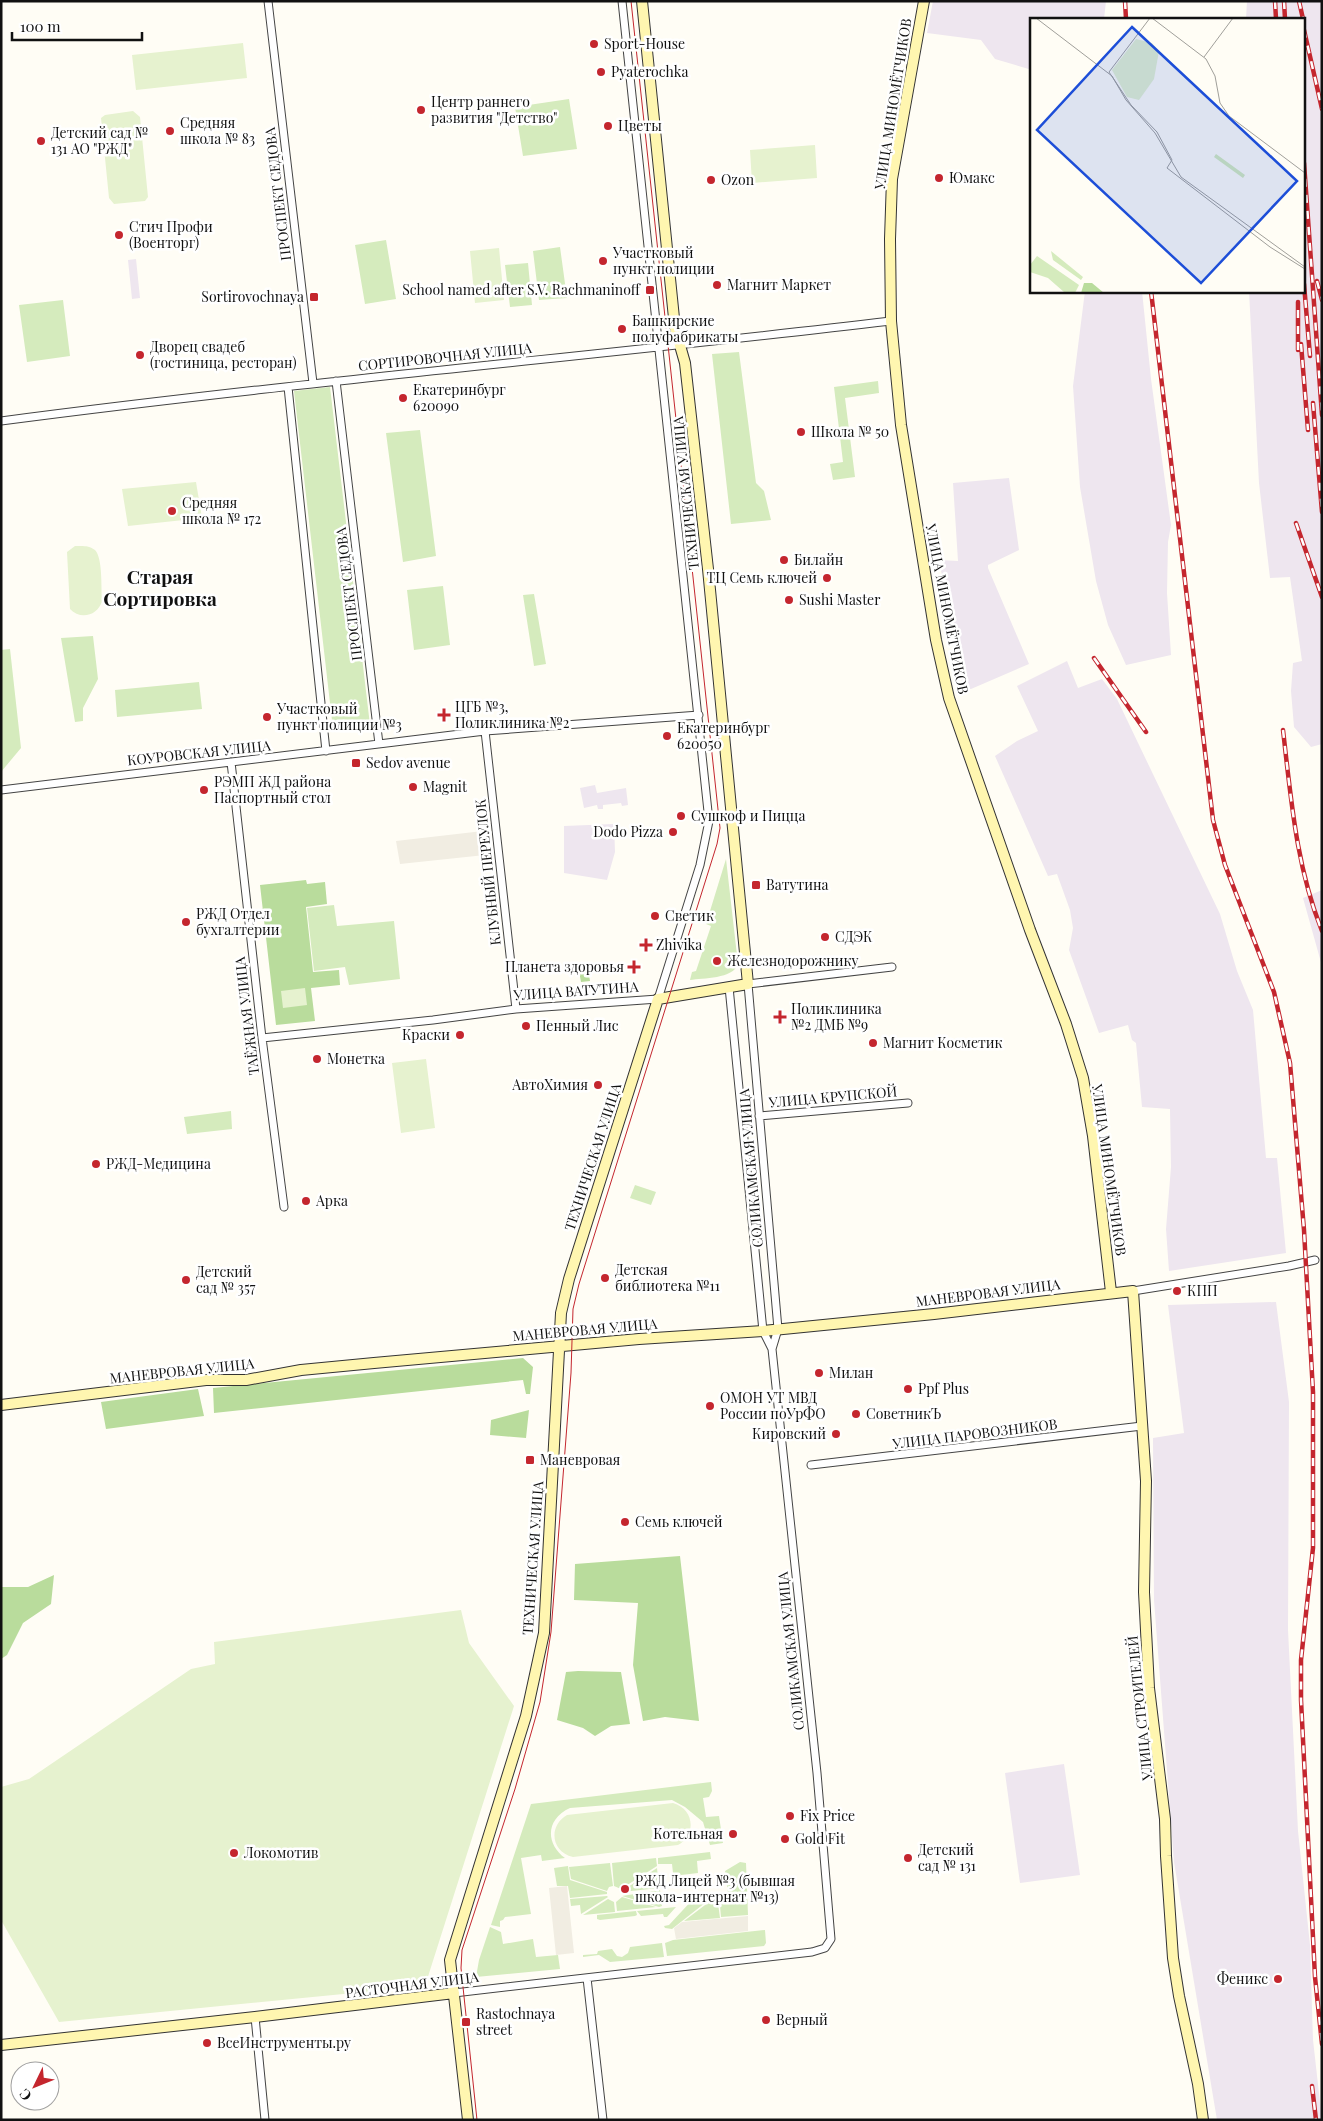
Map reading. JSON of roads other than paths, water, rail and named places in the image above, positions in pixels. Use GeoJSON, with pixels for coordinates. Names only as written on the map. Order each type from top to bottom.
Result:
{"type":"FeatureCollection","features":[{"type":"Feature","properties":{"kind":"street","name":"ПРОСПЕКТ СЕДОВА"},"geometry":{"type":"LineString","coordinates":[[268,1],[313,383]]}},
{"type":"Feature","properties":{"kind":"street"},"geometry":{"type":"LineString","coordinates":[[622,1],[709,821],[707,841],[658,999]]}},
{"type":"Feature","properties":{"kind":"street","name":"ТЕХНИЧЕСКАЯ УЛИЦА"},"geometry":{"type":"LineString","coordinates":[[642,1],[675,328],[685,363],[705,544],[748,984]]}},
{"type":"Feature","properties":{"kind":"street","name":"УЛИЦА МИНОМЁТЧИКОВ"},"geometry":{"type":"LineString","coordinates":[[924,1],[892,179],[890,239],[891,322],[901,425],[936,640],[949,698],[1030,930],[1066,1024],[1083,1078],[1093,1136],[1111,1292]]}},
{"type":"Feature","properties":{"kind":"street","name":"СОРТИРОВОЧНАЯ УЛИЦА"},"geometry":{"type":"LineString","coordinates":[[1,421],[193,396],[680,346],[891,322]]}},
{"type":"Feature","properties":{"kind":"street","name":"ПРОСПЕКТ СЕДОВА"},"geometry":{"type":"LineString","coordinates":[[336,381],[379,744]]}},
{"type":"Feature","properties":{"kind":"street"},"geometry":{"type":"LineString","coordinates":[[288,387],[326,751]]}},
{"type":"Feature","properties":{"kind":"street","name":"КОУРОВСКАЯ УЛИЦА"},"geometry":{"type":"LineString","coordinates":[[1,790],[485,732],[699,715]]}},
{"type":"Feature","properties":{"kind":"street","name":"КЛУБНЫЙ ПЕРЕУЛОК"},"geometry":{"type":"LineString","coordinates":[[485,732],[516,1009]]}},
{"type":"Feature","properties":{"kind":"street","name":"ТАЁЖНАЯ УЛИЦА"},"geometry":{"type":"LineString","coordinates":[[231,762],[262,1038],[284,1207]]}},
{"type":"Feature","properties":{"kind":"street","name":"УЛИЦА ВАТУТИНА"},"geometry":{"type":"LineString","coordinates":[[262,1038],[433,1020],[516,1009],[658,999],[748,984],[892,967]]}},
{"type":"Feature","properties":{"kind":"street","name":"СОЛИКАМСКАЯ УЛИЦА"},"geometry":{"type":"LineString","coordinates":[[748,984],[778,1329],[772,1349]]}},
{"type":"Feature","properties":{"kind":"street","name":"СОЛИКАМСКАЯ УЛИЦА"},"geometry":{"type":"LineString","coordinates":[[728,987],[763,1331],[772,1349],[824,1846],[831,1939],[825,1948]]}},
{"type":"Feature","properties":{"kind":"street","name":"ТЕХНИЧЕСКАЯ УЛИЦА"},"geometry":{"type":"LineString","coordinates":[[468,2120],[450,1960],[526,1716],[544,1633],[561,1313],[569,1280],[658,999]]}},
{"type":"Feature","properties":{"kind":"street","name":"УЛИЦА КРУПСКОЙ"},"geometry":{"type":"LineString","coordinates":[[759,1116],[908,1103]]}},
{"type":"Feature","properties":{"kind":"street","name":"МАНЕВРОВАЯ УЛИЦА"},"geometry":{"type":"LineString","coordinates":[[1,1405],[206,1380],[246,1380],[301,1370],[560,1346],[763,1331],[934,1314],[1111,1292],[1133,1291],[1315,1260]]}},
{"type":"Feature","properties":{"kind":"street","name":"УЛИЦА СТРОИТЕЛЕЙ"},"geometry":{"type":"LineString","coordinates":[[1133,1291],[1146,1480],[1144,1592],[1149,1688],[1166,1819],[1166,1856],[1173,1958],[1179,1996],[1198,2084],[1203,2120]]}},
{"type":"Feature","properties":{"kind":"street","name":"УЛИЦА ПАРОВОЗНИКОВ"},"geometry":{"type":"LineString","coordinates":[[811,1465],[1142,1426]]}},
{"type":"Feature","properties":{"kind":"street","name":"РАСТОЧНАЯ УЛИЦА"},"geometry":{"type":"LineString","coordinates":[[1,2045],[812,1952],[825,1948]]}},
{"type":"Feature","properties":{"kind":"street"},"geometry":{"type":"LineString","coordinates":[[587,1978],[603,2120]]}},
{"type":"Feature","properties":{"kind":"street"},"geometry":{"type":"LineString","coordinates":[[256,2017],[265,2120]]}},
{"type":"Feature","properties":{"kind":"tram line"},"geometry":{"type":"LineString","coordinates":[[477,2120],[461,1968],[462,1950],[515,1789],[540,1702],[551,1632],[571,1373],[573,1309],[579,1284],[717,844],[720,828],[631,1]]}},
{"type":"Feature","properties":{"kind":"railway"},"geometry":{"type":"LineString","coordinates":[[1125,1],[1126,18]]}},
{"type":"Feature","properties":{"kind":"railway"},"geometry":{"type":"LineString","coordinates":[[1275,1],[1276,18]]}},
{"type":"Feature","properties":{"kind":"railway"},"geometry":{"type":"LineString","coordinates":[[1284,1],[1285,18]]}},
{"type":"Feature","properties":{"kind":"railway"},"geometry":{"type":"LineString","coordinates":[[1299,1],[1303,18]]}},
{"type":"Feature","properties":{"kind":"railway"},"geometry":{"type":"LineString","coordinates":[[1306,39],[1322,109]]}},
{"type":"Feature","properties":{"kind":"railway"},"geometry":{"type":"LineString","coordinates":[[1306,191],[1322,415]]}},
{"type":"Feature","properties":{"kind":"railway"},"geometry":{"type":"LineString","coordinates":[[1317,281],[1322,300]]}},
{"type":"Feature","properties":{"kind":"railway"},"geometry":{"type":"LineString","coordinates":[[1151,292],[1213,820],[1225,865],[1274,992],[1290,1063],[1304,1230],[1313,1392],[1313,1548],[1301,1660],[1301,1700],[1315,1977],[1322,2044]]}},
{"type":"Feature","properties":{"kind":"railway"},"geometry":{"type":"LineString","coordinates":[[1305,292],[1310,356]]}},
{"type":"Feature","properties":{"kind":"railway"},"geometry":{"type":"LineString","coordinates":[[1298,302],[1298,350]]}},
{"type":"Feature","properties":{"kind":"railway"},"geometry":{"type":"LineString","coordinates":[[1301,344],[1308,430]]}},
{"type":"Feature","properties":{"kind":"railway"},"geometry":{"type":"LineString","coordinates":[[1313,403],[1322,512]]}},
{"type":"Feature","properties":{"kind":"railway"},"geometry":{"type":"LineString","coordinates":[[1296,523],[1322,597]]}},
{"type":"Feature","properties":{"kind":"railway"},"geometry":{"type":"LineString","coordinates":[[1094,658],[1146,732]]}},
{"type":"Feature","properties":{"kind":"railway"},"geometry":{"type":"LineString","coordinates":[[1283,730],[1300,857],[1313,906],[1322,931]]}},
{"type":"Feature","properties":{"kind":"railway"},"geometry":{"type":"LineString","coordinates":[[1312,2086],[1316,2120]]}},
{"type":"Feature","properties":{"kind":"place","name":"Sport-House"},"geometry":{"type":"Point","coordinates":[594,44]}},
{"type":"Feature","properties":{"kind":"place","name":"Pyaterochka"},"geometry":{"type":"Point","coordinates":[601,72]}},
{"type":"Feature","properties":{"kind":"place","name":"Центр раннего развития \"Детство\""},"geometry":{"type":"Point","coordinates":[421,110]}},
{"type":"Feature","properties":{"kind":"place","name":"Цветы"},"geometry":{"type":"Point","coordinates":[608,126]}},
{"type":"Feature","properties":{"kind":"place","name":"Средняя школа № 83"},"geometry":{"type":"Point","coordinates":[170,131]}},
{"type":"Feature","properties":{"kind":"place","name":"Детский сад № 131 АО \"РЖД\""},"geometry":{"type":"Point","coordinates":[41,141]}},
{"type":"Feature","properties":{"kind":"place","name":"Юмакс"},"geometry":{"type":"Point","coordinates":[939,178]}},
{"type":"Feature","properties":{"kind":"place","name":"Ozon"},"geometry":{"type":"Point","coordinates":[711,180]}},
{"type":"Feature","properties":{"kind":"place","name":"Стич Профи (Военторг)"},"geometry":{"type":"Point","coordinates":[119,235]}},
{"type":"Feature","properties":{"kind":"place","name":"Участковый пункт полиции"},"geometry":{"type":"Point","coordinates":[603,261]}},
{"type":"Feature","properties":{"kind":"place","name":"Магнит Маркет"},"geometry":{"type":"Point","coordinates":[717,285]}},
{"type":"Feature","properties":{"kind":"place","name":"School named after S.V. Rachmaninoff"},"geometry":{"type":"Point","coordinates":[650,290]}},
{"type":"Feature","properties":{"kind":"place","name":"Sortirovochnaya"},"geometry":{"type":"Point","coordinates":[314,297]}},
{"type":"Feature","properties":{"kind":"place","name":"Башкирские полуфабрикаты"},"geometry":{"type":"Point","coordinates":[622,329]}},
{"type":"Feature","properties":{"kind":"place","name":"Дворец свадеб (гостиница, ресторан)"},"geometry":{"type":"Point","coordinates":[140,355]}},
{"type":"Feature","properties":{"kind":"place","name":"Екатеринбург 620090"},"geometry":{"type":"Point","coordinates":[403,398]}},
{"type":"Feature","properties":{"kind":"place","name":"Школа № 50"},"geometry":{"type":"Point","coordinates":[801,432]}},
{"type":"Feature","properties":{"kind":"place","name":"Средняя школа № 172"},"geometry":{"type":"Point","coordinates":[172,511]}},
{"type":"Feature","properties":{"kind":"place","name":"Билайн"},"geometry":{"type":"Point","coordinates":[784,560]}},
{"type":"Feature","properties":{"kind":"place","name":"ТЦ Семь ключей"},"geometry":{"type":"Point","coordinates":[827,578]}},
{"type":"Feature","properties":{"kind":"place","name":"Sushi Master"},"geometry":{"type":"Point","coordinates":[789,600]}},
{"type":"Feature","properties":{"kind":"place","name":"ЦГБ №3, Поликлиника №2"},"geometry":{"type":"Point","coordinates":[444,715]}},
{"type":"Feature","properties":{"kind":"place","name":"Участковый пункт полиции №3"},"geometry":{"type":"Point","coordinates":[267,717]}},
{"type":"Feature","properties":{"kind":"place","name":"Екатеринбург 620050"},"geometry":{"type":"Point","coordinates":[667,736]}},
{"type":"Feature","properties":{"kind":"place","name":"Sedov avenue"},"geometry":{"type":"Point","coordinates":[356,763]}},
{"type":"Feature","properties":{"kind":"place","name":"Magnit"},"geometry":{"type":"Point","coordinates":[413,787]}},
{"type":"Feature","properties":{"kind":"place","name":"РЭМП ЖД района Паспортный стол"},"geometry":{"type":"Point","coordinates":[204,790]}},
{"type":"Feature","properties":{"kind":"place","name":"Сушкоф и Пицца"},"geometry":{"type":"Point","coordinates":[681,816]}},
{"type":"Feature","properties":{"kind":"place","name":"Dodo Pizza"},"geometry":{"type":"Point","coordinates":[673,832]}},
{"type":"Feature","properties":{"kind":"place","name":"Ватутина"},"geometry":{"type":"Point","coordinates":[756,885]}},
{"type":"Feature","properties":{"kind":"place","name":"Светик"},"geometry":{"type":"Point","coordinates":[655,916]}},
{"type":"Feature","properties":{"kind":"place","name":"РЖД Отдел бухгалтерии"},"geometry":{"type":"Point","coordinates":[186,922]}},
{"type":"Feature","properties":{"kind":"place","name":"СДЭК"},"geometry":{"type":"Point","coordinates":[825,937]}},
{"type":"Feature","properties":{"kind":"place","name":"Zhivika"},"geometry":{"type":"Point","coordinates":[646,945]}},
{"type":"Feature","properties":{"kind":"place","name":"Железнодорожнику"},"geometry":{"type":"Point","coordinates":[717,961]}},
{"type":"Feature","properties":{"kind":"place","name":"Планета здоровья"},"geometry":{"type":"Point","coordinates":[634,967]}},
{"type":"Feature","properties":{"kind":"place","name":"Поликлиника №2 ДМБ №9"},"geometry":{"type":"Point","coordinates":[780,1017]}},
{"type":"Feature","properties":{"kind":"place","name":"Пенный Лис"},"geometry":{"type":"Point","coordinates":[526,1026]}},
{"type":"Feature","properties":{"kind":"place","name":"Краски"},"geometry":{"type":"Point","coordinates":[460,1035]}},
{"type":"Feature","properties":{"kind":"place","name":"Магнит Косметик"},"geometry":{"type":"Point","coordinates":[873,1043]}},
{"type":"Feature","properties":{"kind":"place","name":"Монетка"},"geometry":{"type":"Point","coordinates":[317,1059]}},
{"type":"Feature","properties":{"kind":"place","name":"АвтоХимия"},"geometry":{"type":"Point","coordinates":[598,1085]}},
{"type":"Feature","properties":{"kind":"place","name":"РЖД-Медицина"},"geometry":{"type":"Point","coordinates":[96,1164]}},
{"type":"Feature","properties":{"kind":"place","name":"Арка"},"geometry":{"type":"Point","coordinates":[306,1201]}},
{"type":"Feature","properties":{"kind":"place","name":"Детская библиотека №11"},"geometry":{"type":"Point","coordinates":[605,1278]}},
{"type":"Feature","properties":{"kind":"place","name":"Детский сад № 357"},"geometry":{"type":"Point","coordinates":[186,1280]}},
{"type":"Feature","properties":{"kind":"place","name":"КПП"},"geometry":{"type":"Point","coordinates":[1177,1291]}},
{"type":"Feature","properties":{"kind":"place","name":"Милан"},"geometry":{"type":"Point","coordinates":[819,1373]}},
{"type":"Feature","properties":{"kind":"place","name":"Ppf Plus"},"geometry":{"type":"Point","coordinates":[908,1389]}},
{"type":"Feature","properties":{"kind":"place","name":"ОМОН УТ МВД России поУрФО"},"geometry":{"type":"Point","coordinates":[710,1406]}},
{"type":"Feature","properties":{"kind":"place","name":"СоветникЪ"},"geometry":{"type":"Point","coordinates":[856,1414]}},
{"type":"Feature","properties":{"kind":"place","name":"Кировский"},"geometry":{"type":"Point","coordinates":[836,1434]}},
{"type":"Feature","properties":{"kind":"place","name":"Маневровая"},"geometry":{"type":"Point","coordinates":[530,1460]}},
{"type":"Feature","properties":{"kind":"place","name":"Семь ключей"},"geometry":{"type":"Point","coordinates":[625,1522]}},
{"type":"Feature","properties":{"kind":"place","name":"Fix Price"},"geometry":{"type":"Point","coordinates":[790,1816]}},
{"type":"Feature","properties":{"kind":"place","name":"Котельная"},"geometry":{"type":"Point","coordinates":[733,1834]}},
{"type":"Feature","properties":{"kind":"place","name":"Gold Fit"},"geometry":{"type":"Point","coordinates":[785,1839]}},
{"type":"Feature","properties":{"kind":"place","name":"Локомотив"},"geometry":{"type":"Point","coordinates":[234,1853]}},
{"type":"Feature","properties":{"kind":"place","name":"Детский сад № 131"},"geometry":{"type":"Point","coordinates":[908,1858]}},
{"type":"Feature","properties":{"kind":"place","name":"РЖД Лицей №3 (бывшая школа-интернат №13)"},"geometry":{"type":"Point","coordinates":[625,1889]}},
{"type":"Feature","properties":{"kind":"place","name":"Феникс"},"geometry":{"type":"Point","coordinates":[1278,1979]}},
{"type":"Feature","properties":{"kind":"place","name":"Верный"},"geometry":{"type":"Point","coordinates":[766,2020]}},
{"type":"Feature","properties":{"kind":"place","name":"Rastochnaya street"},"geometry":{"type":"Point","coordinates":[466,2022]}},
{"type":"Feature","properties":{"kind":"place","name":"ВсеИнструменты.ру"},"geometry":{"type":"Point","coordinates":[207,2043]}},
{"type":"Feature","properties":{"kind":"district","name":"Старая Сортировка"},"geometry":{"type":"Point","coordinates":[160,588]}}]}
